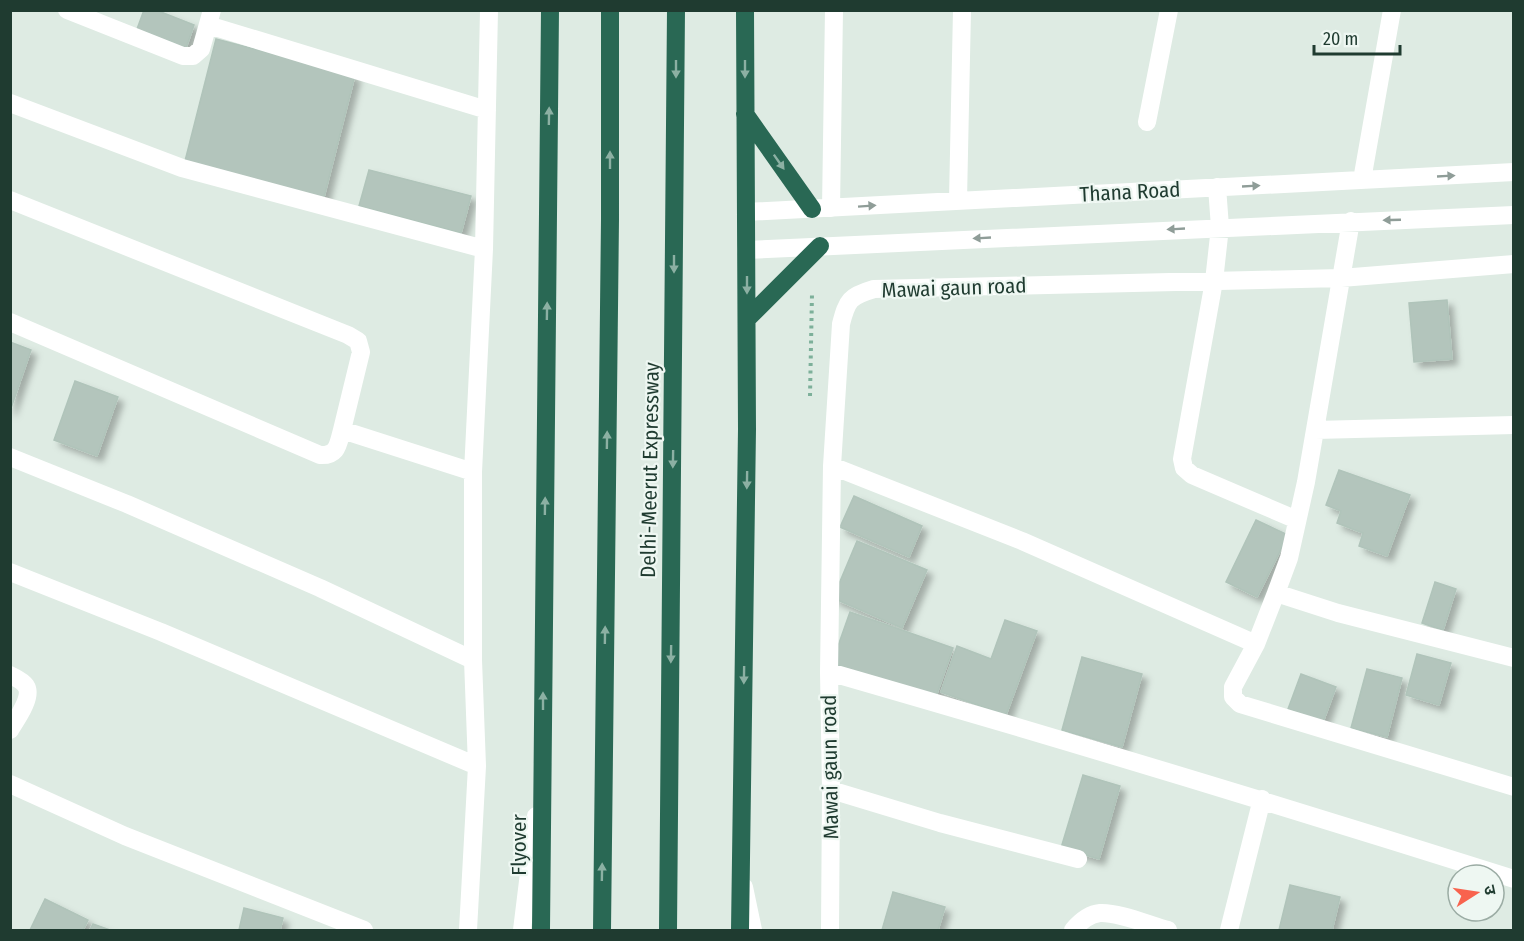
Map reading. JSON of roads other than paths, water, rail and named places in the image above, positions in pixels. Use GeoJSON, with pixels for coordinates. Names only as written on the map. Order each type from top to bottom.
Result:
{"type":"FeatureCollection","features":[{"type":"Feature","properties":{"kind":"highway","name":"Flyover"},"geometry":{"type":"LineString","coordinates":[[541,930],[550,10]]}},
{"type":"Feature","properties":{"kind":"highway","name":"Delhi-Meerut Expressway"},"geometry":{"type":"LineString","coordinates":[[602,930],[610,219],[610,10]]}},
{"type":"Feature","properties":{"kind":"highway","name":"Delhi-Meerut Expressway"},"geometry":{"type":"LineString","coordinates":[[668,930],[676,10]]}},
{"type":"Feature","properties":{"kind":"highway"},"geometry":{"type":"LineString","coordinates":[[740,930],[747,429],[745,10]]}},
{"type":"Feature","properties":{"kind":"highway"},"geometry":{"type":"LineString","coordinates":[[745,114],[813,209]]}},
{"type":"Feature","properties":{"kind":"highway"},"geometry":{"type":"LineString","coordinates":[[747,319],[820,246]]}},
{"type":"Feature","properties":{"kind":"street"},"geometry":{"type":"LineString","coordinates":[[67,10],[183,56],[193,56],[201,49],[210,18],[486,110]]}},
{"type":"Feature","properties":{"kind":"street"},"geometry":{"type":"LineString","coordinates":[[468,930],[477,766],[473,660],[473,472],[484,249],[489,10]]}},
{"type":"Feature","properties":{"kind":"street"},"geometry":{"type":"LineString","coordinates":[[831,208],[834,10]]}},
{"type":"Feature","properties":{"kind":"street"},"geometry":{"type":"LineString","coordinates":[[958,200],[962,10]]}},
{"type":"Feature","properties":{"kind":"street"},"geometry":{"type":"LineString","coordinates":[[1147,122],[1169,10]]}},
{"type":"Feature","properties":{"kind":"street"},"geometry":{"type":"LineString","coordinates":[[1362,180],[1392,10]]}},
{"type":"Feature","properties":{"kind":"street"},"geometry":{"type":"LineString","coordinates":[[10,103],[182,168],[484,249]]}},
{"type":"Feature","properties":{"kind":"street","name":"Thana Road"},"geometry":{"type":"LineString","coordinates":[[746,212],[1514,172]]}},
{"type":"Feature","properties":{"kind":"street"},"geometry":{"type":"LineString","coordinates":[[1217,188],[1220,227],[1214,281],[1182,459],[1184,468],[1192,475],[1298,520]]}},
{"type":"Feature","properties":{"kind":"street"},"geometry":{"type":"LineString","coordinates":[[10,200],[337,330],[358,341],[361,352],[336,450],[328,455],[320,455],[10,322]]}},
{"type":"Feature","properties":{"kind":"street","name":"Thana Road"},"geometry":{"type":"LineString","coordinates":[[746,250],[1514,215]]}},
{"type":"Feature","properties":{"kind":"street"},"geometry":{"type":"LineString","coordinates":[[1351,221],[1298,520],[1276,593],[1256,644],[1233,687],[1233,697],[1240,704],[1514,787]]}},
{"type":"Feature","properties":{"kind":"street","name":"Mawai gaun road"},"geometry":{"type":"LineString","coordinates":[[830,930],[829,672],[832,466],[841,324],[845,306],[857,294],[874,289],[1341,278],[1514,264]]}},
{"type":"Feature","properties":{"kind":"street"},"geometry":{"type":"LineString","coordinates":[[1315,430],[1514,425]]}},
{"type":"Feature","properties":{"kind":"street"},"geometry":{"type":"LineString","coordinates":[[342,430],[473,472]]}},
{"type":"Feature","properties":{"kind":"street"},"geometry":{"type":"LineString","coordinates":[[10,457],[127,504],[320,588],[473,660]]}},
{"type":"Feature","properties":{"kind":"street"},"geometry":{"type":"LineString","coordinates":[[832,466],[1022,541],[1256,644]]}},
{"type":"Feature","properties":{"kind":"street"},"geometry":{"type":"LineString","coordinates":[[10,572],[161,632],[477,766]]}},
{"type":"Feature","properties":{"kind":"street"},"geometry":{"type":"LineString","coordinates":[[1276,593],[1338,613],[1514,658]]}},
{"type":"Feature","properties":{"kind":"street"},"geometry":{"type":"LineString","coordinates":[[829,672],[1262,799],[1514,879]]}},
{"type":"Feature","properties":{"kind":"street"},"geometry":{"type":"LineString","coordinates":[[10,675],[28,688],[28,697],[10,730]]}},
{"type":"Feature","properties":{"kind":"street"},"geometry":{"type":"LineString","coordinates":[[522,930],[542,760]]}},
{"type":"Feature","properties":{"kind":"street"},"geometry":{"type":"LineString","coordinates":[[10,784],[125,836],[364,930]]}},
{"type":"Feature","properties":{"kind":"street"},"geometry":{"type":"LineString","coordinates":[[831,790],[940,823],[1078,859]]}},
{"type":"Feature","properties":{"kind":"street"},"geometry":{"type":"LineString","coordinates":[[1228,930],[1262,799]]}},
{"type":"Feature","properties":{"kind":"street"},"geometry":{"type":"LineString","coordinates":[[741,873],[753,930]]}},
{"type":"Feature","properties":{"kind":"street"},"geometry":{"type":"LineString","coordinates":[[1073,930],[1079,922],[1097,913],[1115,915],[1168,930]]}}]}
